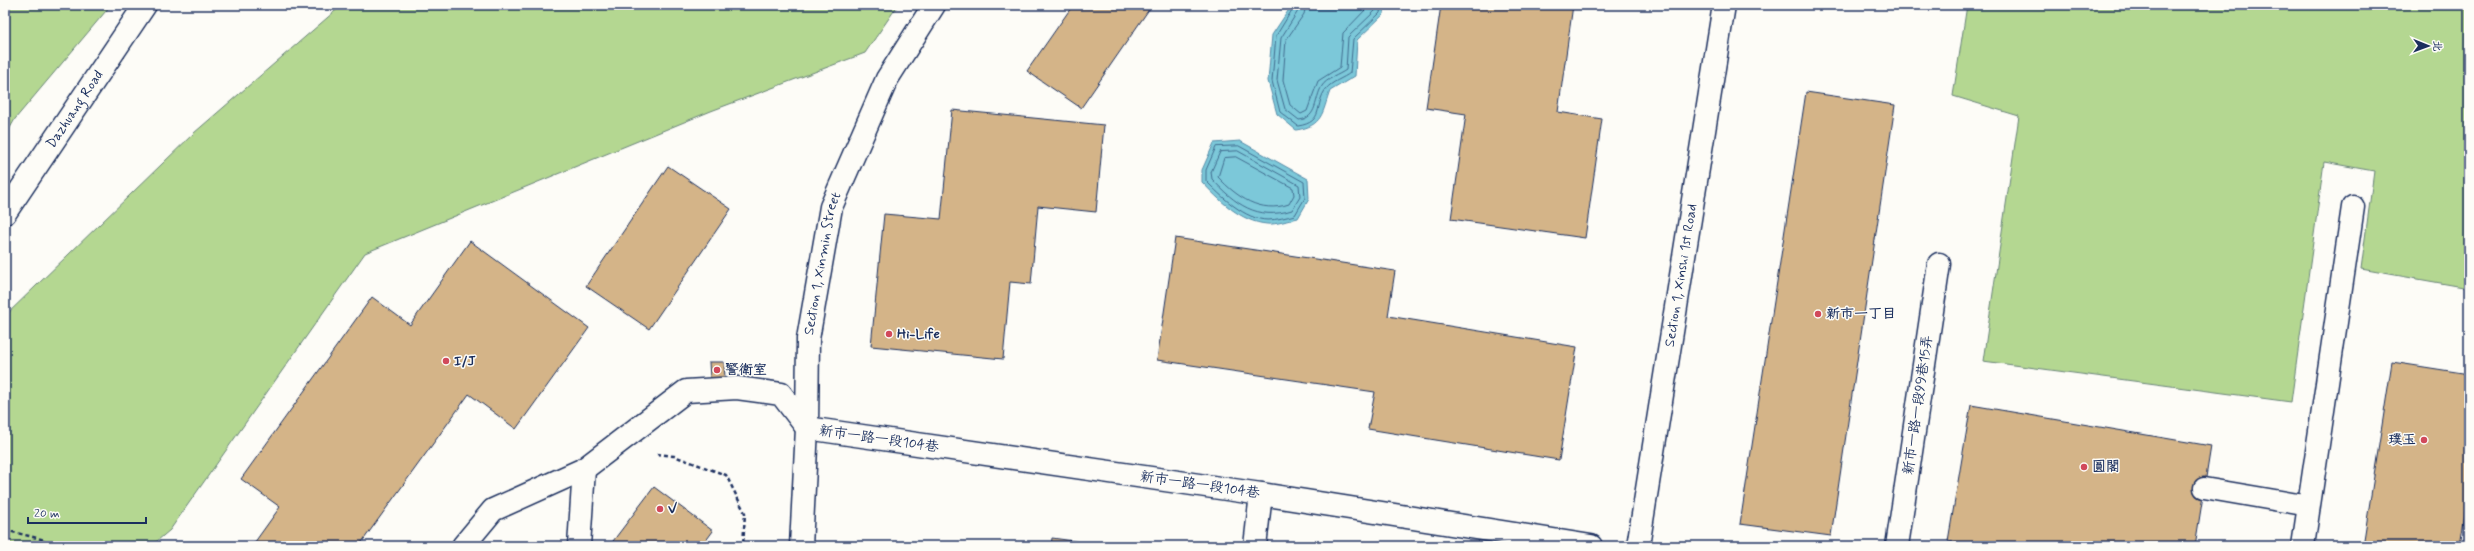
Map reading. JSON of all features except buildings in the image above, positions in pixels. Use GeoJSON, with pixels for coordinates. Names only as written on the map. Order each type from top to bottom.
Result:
{"type":"FeatureCollection","features":[{"type":"Feature","properties":{"kind":"street","name":"Dazhuang Road"},"geometry":{"type":"LineString","coordinates":[[5,213],[145,5]]}},
{"type":"Feature","properties":{"kind":"street","name":"Section 1, Xinmin Street"},"geometry":{"type":"LineString","coordinates":[[800,546],[808,428],[808,339],[831,207],[887,79],[934,5]]}},
{"type":"Feature","properties":{"kind":"street","name":"Section 1, Xinshi 1st Road"},"geometry":{"type":"LineString","coordinates":[[1638,546],[1724,5]]}},
{"type":"Feature","properties":{"kind":"street"},"geometry":{"type":"LineString","coordinates":[[2303,546],[2353,207]]}},
{"type":"Feature","properties":{"kind":"street","name":"新市一路一段99巷15弄"},"geometry":{"type":"LineString","coordinates":[[1897,546],[1939,264]]}},
{"type":"Feature","properties":{"kind":"street"},"geometry":{"type":"LineString","coordinates":[[463,546],[494,510],[584,469],[686,391],[737,388],[781,394],[808,428]]}},
{"type":"Feature","properties":{"kind":"street","name":"新市一路一段104巷"},"geometry":{"type":"LineString","coordinates":[[808,428],[1260,494],[1591,546]]}},
{"type":"Feature","properties":{"kind":"street"},"geometry":{"type":"LineString","coordinates":[[579,546],[584,469]]}},
{"type":"Feature","properties":{"kind":"street"},"geometry":{"type":"LineString","coordinates":[[1255,546],[1260,494]]}},
{"type":"Feature","properties":{"kind":"lane"},"geometry":{"type":"LineString","coordinates":[[2204,488],[2309,506]]}},
{"type":"Feature","properties":{"kind":"path"},"geometry":{"type":"LineString","coordinates":[[611,448],[674,456],[726,475],[745,513],[743,546]]}},
{"type":"Feature","properties":{"kind":"path"},"geometry":{"type":"LineString","coordinates":[[5,530],[45,540],[40,546]]}},
{"type":"Feature","properties":{"kind":"green space"},"geometry":{"type":"Polygon","coordinates":[[[5,5],[111,5],[15,119],[5,137],[5,5]]]}},
{"type":"Feature","properties":{"kind":"green space"},"geometry":{"type":"Polygon","coordinates":[[[342,5],[898,5],[865,53],[711,111],[365,253],[170,530],[151,546],[5,546],[5,316],[194,133],[342,5]]]}},
{"type":"Feature","properties":{"kind":"green space"},"geometry":{"type":"Polygon","coordinates":[[[1967,5],[2469,5],[2469,288],[2361,269],[2374,171],[2324,162],[2291,402],[1983,361],[2019,116],[1953,96],[1967,5]]]}},
{"type":"Feature","properties":{"kind":"water"},"geometry":{"type":"Polygon","coordinates":[[[1292,5],[1385,5],[1384,14],[1357,40],[1355,76],[1330,91],[1323,112],[1317,122],[1305,128],[1296,130],[1277,114],[1268,81],[1272,35],[1292,5]]]}},
{"type":"Feature","properties":{"kind":"water"},"geometry":{"type":"Polygon","coordinates":[[[1240,141],[1308,179],[1309,199],[1298,218],[1271,224],[1248,219],[1239,215],[1223,203],[1202,182],[1202,170],[1214,143],[1240,141]]]}},
{"type":"Feature","properties":{"kind":"place","name":"新市一丁目"},"geometry":{"type":"Point","coordinates":[1818,314]}},
{"type":"Feature","properties":{"kind":"place","name":"Hi-Life"},"geometry":{"type":"Point","coordinates":[889,334]}},
{"type":"Feature","properties":{"kind":"place","name":"I/J"},"geometry":{"type":"Point","coordinates":[446,361]}},
{"type":"Feature","properties":{"kind":"place","name":"警衛室"},"geometry":{"type":"Point","coordinates":[717,370]}},
{"type":"Feature","properties":{"kind":"place","name":"璞玉"},"geometry":{"type":"Point","coordinates":[2424,440]}},
{"type":"Feature","properties":{"kind":"place","name":"圓閣"},"geometry":{"type":"Point","coordinates":[2084,467]}},
{"type":"Feature","properties":{"kind":"place","name":"V"},"geometry":{"type":"Point","coordinates":[660,509]}}]}
